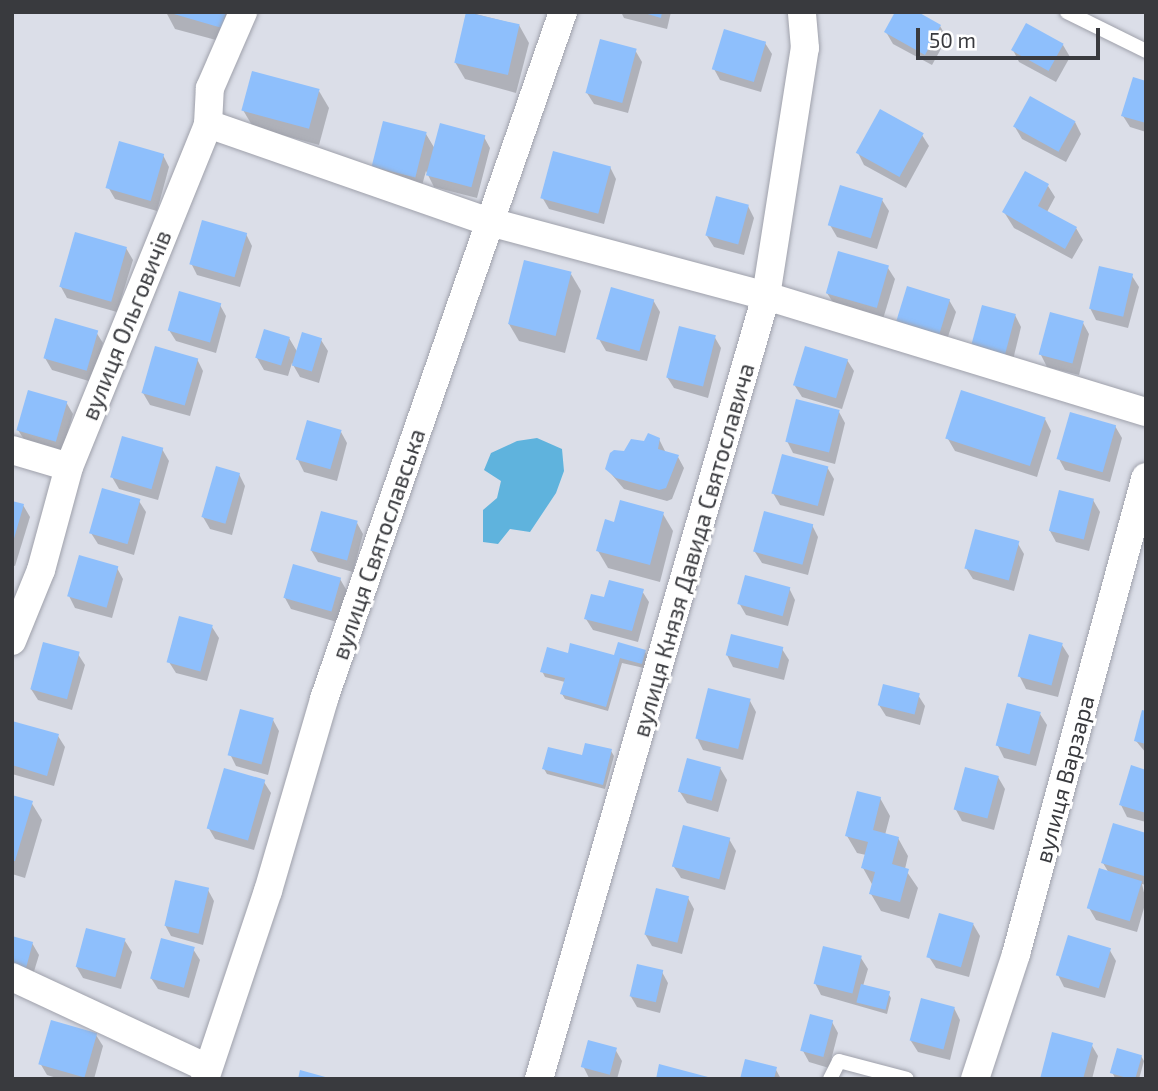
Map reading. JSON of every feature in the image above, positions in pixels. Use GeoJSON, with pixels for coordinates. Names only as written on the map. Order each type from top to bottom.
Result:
{"type":"FeatureCollection","features":[{"type":"Feature","properties":{"kind":"street","name":"вулиця Ольговичів"},"geometry":{"type":"LineString","coordinates":[[12,641],[41,570],[68,467],[208,124],[210,88],[243,12]]}},
{"type":"Feature","properties":{"kind":"street","name":"вулиця Святославська"},"geometry":{"type":"LineString","coordinates":[[206,1073],[268,891],[324,699],[562,12]]}},
{"type":"Feature","properties":{"kind":"street","name":"вулиця Князя Давида Святославича"},"geometry":{"type":"LineString","coordinates":[[539,1079],[766,296],[805,48],[802,12]]}},
{"type":"Feature","properties":{"kind":"street"},"geometry":{"type":"LineString","coordinates":[[208,124],[490,222],[766,296],[1146,412]]}},
{"type":"Feature","properties":{"kind":"street"},"geometry":{"type":"LineString","coordinates":[[12,450],[68,467]]}},
{"type":"Feature","properties":{"kind":"street","name":"вулиця Варзара"},"geometry":{"type":"LineString","coordinates":[[975,1079],[1016,954],[1146,477]]}},
{"type":"Feature","properties":{"kind":"street"},"geometry":{"type":"LineString","coordinates":[[12,977],[206,1073]]}},
{"type":"Feature","properties":{"kind":"lane"},"geometry":{"type":"LineString","coordinates":[[1067,12],[1146,51]]}},
{"type":"Feature","properties":{"kind":"lane"},"geometry":{"type":"LineString","coordinates":[[830,1079],[839,1061],[907,1079]]}},
{"type":"Feature","properties":{"kind":"water"},"geometry":{"type":"Polygon","coordinates":[[[537,438],[562,449],[564,471],[556,493],[530,532],[510,529],[498,544],[483,542],[483,510],[497,498],[501,481],[484,470],[491,453],[517,441],[537,438]]]}},
{"type":"Feature","properties":{"kind":"building"},"geometry":{"type":"Polygon","coordinates":[[[167,12],[226,12],[222,28],[167,12]]]}},
{"type":"Feature","properties":{"kind":"building"},"geometry":{"type":"Polygon","coordinates":[[[466,12],[520,24],[508,75],[454,63],[466,12]]]}},
{"type":"Feature","properties":{"kind":"building"},"geometry":{"type":"Polygon","coordinates":[[[641,12],[662,12],[661,18],[641,12]]]}},
{"type":"Feature","properties":{"kind":"building"},"geometry":{"type":"Polygon","coordinates":[[[895,12],[918,12],[941,25],[925,55],[884,32],[895,12]]]}},
{"type":"Feature","properties":{"kind":"building"},"geometry":{"type":"Polygon","coordinates":[[[1026,23],[1064,44],[1049,71],[1011,50],[1026,23]]]}},
{"type":"Feature","properties":{"kind":"building"},"geometry":{"type":"Polygon","coordinates":[[[724,29],[766,42],[754,82],[712,69],[724,29]]]}},
{"type":"Feature","properties":{"kind":"building"},"geometry":{"type":"Polygon","coordinates":[[[600,39],[637,49],[622,103],[586,93],[600,39]]]}},
{"type":"Feature","properties":{"kind":"building"},"geometry":{"type":"Polygon","coordinates":[[[252,71],[320,89],[309,129],[241,111],[252,71]]]}},
{"type":"Feature","properties":{"kind":"building"},"geometry":{"type":"Polygon","coordinates":[[[1133,77],[1146,81],[1146,123],[1121,116],[1133,77]]]}},
{"type":"Feature","properties":{"kind":"building"},"geometry":{"type":"Polygon","coordinates":[[[1030,96],[1075,121],[1059,152],[1013,127],[1030,96]]]}},
{"type":"Feature","properties":{"kind":"building"},"geometry":{"type":"Polygon","coordinates":[[[880,109],[924,133],[899,177],[856,153],[880,109]]]}},
{"type":"Feature","properties":{"kind":"building"},"geometry":{"type":"Polygon","coordinates":[[[383,121],[427,132],[415,177],[372,167],[383,121]]]}},
{"type":"Feature","properties":{"kind":"building"},"geometry":{"type":"Polygon","coordinates":[[[440,123],[485,135],[471,187],[426,175],[440,123]]]}},
{"type":"Feature","properties":{"kind":"building"},"geometry":{"type":"Polygon","coordinates":[[[119,141],[164,154],[151,201],[105,188],[119,141]]]}},
{"type":"Feature","properties":{"kind":"building"},"geometry":{"type":"Polygon","coordinates":[[[553,151],[611,167],[598,214],[540,198],[553,151]]]}},
{"type":"Feature","properties":{"kind":"building"},"geometry":{"type":"Polygon","coordinates":[[[1025,171],[1049,184],[1038,206],[1077,227],[1065,249],[1002,212],[1025,171]]]}},
{"type":"Feature","properties":{"kind":"building"},"geometry":{"type":"Polygon","coordinates":[[[840,185],[883,198],[871,238],[828,225],[840,185]]]}},
{"type":"Feature","properties":{"kind":"building"},"geometry":{"type":"Polygon","coordinates":[[[716,196],[749,205],[738,244],[705,236],[716,196]]]}},
{"type":"Feature","properties":{"kind":"building"},"geometry":{"type":"Polygon","coordinates":[[[202,220],[247,233],[234,277],[189,264],[202,220]]]}},
{"type":"Feature","properties":{"kind":"building"},"geometry":{"type":"Polygon","coordinates":[[[75,232],[127,247],[111,302],[59,287],[75,232]]]}},
{"type":"Feature","properties":{"kind":"building"},"geometry":{"type":"Polygon","coordinates":[[[838,251],[889,266],[877,308],[826,293],[838,251]]]}},
{"type":"Feature","properties":{"kind":"building"},"geometry":{"type":"Polygon","coordinates":[[[524,260],[572,272],[556,336],[508,324],[524,260]]]}},
{"type":"Feature","properties":{"kind":"building"},"geometry":{"type":"Polygon","coordinates":[[[1099,266],[1133,274],[1123,317],[1089,309],[1099,266]]]}},
{"type":"Feature","properties":{"kind":"building"},"geometry":{"type":"Polygon","coordinates":[[[907,286],[950,299],[938,339],[895,326],[907,286]]]}},
{"type":"Feature","properties":{"kind":"building"},"geometry":{"type":"Polygon","coordinates":[[[611,287],[654,299],[639,351],[596,339],[611,287]]]}},
{"type":"Feature","properties":{"kind":"building"},"geometry":{"type":"Polygon","coordinates":[[[179,291],[221,303],[210,343],[168,330],[179,291]]]}},
{"type":"Feature","properties":{"kind":"building"},"geometry":{"type":"Polygon","coordinates":[[[982,305],[1016,314],[1004,358],[970,348],[982,305]]]}},
{"type":"Feature","properties":{"kind":"building"},"geometry":{"type":"Polygon","coordinates":[[[1050,312],[1084,321],[1072,364],[1039,355],[1050,312]]]}},
{"type":"Feature","properties":{"kind":"building"},"geometry":{"type":"Polygon","coordinates":[[[55,318],[98,330],[87,371],[43,358],[55,318]]]}},
{"type":"Feature","properties":{"kind":"building"},"geometry":{"type":"Polygon","coordinates":[[[679,326],[716,335],[703,387],[666,377],[679,326]]]}},
{"type":"Feature","properties":{"kind":"building"},"geometry":{"type":"Polygon","coordinates":[[[264,329],[290,337],[281,366],[255,358],[264,329]]]}},
{"type":"Feature","properties":{"kind":"building"},"geometry":{"type":"Polygon","coordinates":[[[302,332],[322,338],[312,372],[292,365],[302,332]]]}},
{"type":"Feature","properties":{"kind":"building"},"geometry":{"type":"Polygon","coordinates":[[[155,346],[198,358],[185,406],[141,393],[155,346]]]}},
{"type":"Feature","properties":{"kind":"building"},"geometry":{"type":"Polygon","coordinates":[[[805,346],[848,359],[836,398],[793,385],[805,346]]]}},
{"type":"Feature","properties":{"kind":"building"},"geometry":{"type":"Polygon","coordinates":[[[28,390],[67,401],[56,442],[16,430],[28,390]]]}},
{"type":"Feature","properties":{"kind":"building"},"geometry":{"type":"Polygon","coordinates":[[[961,390],[1046,418],[1030,466],[945,439],[961,390]]]}},
{"type":"Feature","properties":{"kind":"building"},"geometry":{"type":"Polygon","coordinates":[[[796,399],[840,410],[829,453],[785,442],[796,399]]]}},
{"type":"Feature","properties":{"kind":"building"},"geometry":{"type":"Polygon","coordinates":[[[1070,412],[1116,425],[1103,472],[1056,459],[1070,412]]]}},
{"type":"Feature","properties":{"kind":"building"},"geometry":{"type":"Polygon","coordinates":[[[307,420],[342,430],[330,469],[296,459],[307,420]]]}},
{"type":"Feature","properties":{"kind":"building"},"geometry":{"type":"Polygon","coordinates":[[[648,433],[660,438],[658,449],[679,455],[666,488],[659,490],[616,478],[605,469],[610,453],[614,450],[624,451],[631,439],[644,441],[648,433]]]}},
{"type":"Feature","properties":{"kind":"building"},"geometry":{"type":"Polygon","coordinates":[[[122,436],[163,448],[151,489],[110,477],[122,436]]]}},
{"type":"Feature","properties":{"kind":"building"},"geometry":{"type":"Polygon","coordinates":[[[782,454],[828,466],[818,506],[771,494],[782,454]]]}},
{"type":"Feature","properties":{"kind":"building"},"geometry":{"type":"Polygon","coordinates":[[[216,466],[240,473],[225,524],[201,517],[216,466]]]}},
{"type":"Feature","properties":{"kind":"building"},"geometry":{"type":"Polygon","coordinates":[[[102,488],[140,499],[127,544],[89,533],[102,488]]]}},
{"type":"Feature","properties":{"kind":"building"},"geometry":{"type":"Polygon","coordinates":[[[1059,490],[1094,499],[1084,539],[1049,531],[1059,490]]]}},
{"type":"Feature","properties":{"kind":"building"},"geometry":{"type":"Polygon","coordinates":[[[620,500],[664,512],[650,565],[596,551],[605,519],[614,522],[620,500]]]}},
{"type":"Feature","properties":{"kind":"building"},"geometry":{"type":"Polygon","coordinates":[[[12,501],[24,504],[13,542],[12,542],[12,501]]]}},
{"type":"Feature","properties":{"kind":"building"},"geometry":{"type":"Polygon","coordinates":[[[321,511],[358,521],[347,560],[310,551],[321,511]]]}},
{"type":"Feature","properties":{"kind":"building"},"geometry":{"type":"Polygon","coordinates":[[[764,511],[813,524],[802,565],[753,552],[764,511]]]}},
{"type":"Feature","properties":{"kind":"building"},"geometry":{"type":"Polygon","coordinates":[[[975,529],[1019,541],[1009,581],[964,569],[975,529]]]}},
{"type":"Feature","properties":{"kind":"building"},"geometry":{"type":"Polygon","coordinates":[[[79,555],[118,566],[107,608],[67,596],[79,555]]]}},
{"type":"Feature","properties":{"kind":"building"},"geometry":{"type":"Polygon","coordinates":[[[293,564],[341,578],[331,611],[283,598],[293,564]]]}},
{"type":"Feature","properties":{"kind":"building"},"geometry":{"type":"Polygon","coordinates":[[[745,575],[790,587],[783,616],[737,604],[745,575]]]}},
{"type":"Feature","properties":{"kind":"building"},"geometry":{"type":"Polygon","coordinates":[[[609,580],[644,589],[632,631],[584,619],[591,594],[604,597],[609,580]]]}},
{"type":"Feature","properties":{"kind":"building"},"geometry":{"type":"Polygon","coordinates":[[[179,616],[213,625],[200,671],[167,662],[179,616]]]}},
{"type":"Feature","properties":{"kind":"building"},"geometry":{"type":"Polygon","coordinates":[[[731,634],[783,647],[778,668],[726,655],[731,634]]]}},
{"type":"Feature","properties":{"kind":"building"},"geometry":{"type":"Polygon","coordinates":[[[1029,634],[1063,643],[1051,686],[1018,677],[1029,634]]]}},
{"type":"Feature","properties":{"kind":"building"},"geometry":{"type":"Polygon","coordinates":[[[43,642],[80,652],[67,699],[30,689],[43,642]]]}},
{"type":"Feature","properties":{"kind":"building"},"geometry":{"type":"Polygon","coordinates":[[[618,642],[646,650],[642,664],[620,658],[606,707],[560,694],[565,678],[540,672],[547,647],[568,653],[570,643],[614,655],[618,642]]]}},
{"type":"Feature","properties":{"kind":"building"},"geometry":{"type":"Polygon","coordinates":[[[883,684],[920,693],[915,715],[878,705],[883,684]]]}},
{"type":"Feature","properties":{"kind":"building"},"geometry":{"type":"Polygon","coordinates":[[[708,688],[751,699],[738,749],[695,738],[708,688]]]}},
{"type":"Feature","properties":{"kind":"building"},"geometry":{"type":"Polygon","coordinates":[[[1007,703],[1041,712],[1029,755],[996,746],[1007,703]]]}},
{"type":"Feature","properties":{"kind":"building"},"geometry":{"type":"Polygon","coordinates":[[[240,709],[274,718],[261,764],[228,755],[240,709]]]}},
{"type":"Feature","properties":{"kind":"building"},"geometry":{"type":"Polygon","coordinates":[[[1142,710],[1146,711],[1146,744],[1134,741],[1142,710]]]}},
{"type":"Feature","properties":{"kind":"building"},"geometry":{"type":"Polygon","coordinates":[[[12,721],[59,734],[47,776],[12,765],[12,721]]]}},
{"type":"Feature","properties":{"kind":"building"},"geometry":{"type":"Polygon","coordinates":[[[585,743],[612,749],[603,785],[542,769],[548,747],[582,755],[585,743]]]}},
{"type":"Feature","properties":{"kind":"building"},"geometry":{"type":"Polygon","coordinates":[[[687,758],[721,767],[712,801],[678,792],[687,758]]]}},
{"type":"Feature","properties":{"kind":"building"},"geometry":{"type":"Polygon","coordinates":[[[1131,765],[1146,770],[1146,813],[1119,805],[1131,765]]]}},
{"type":"Feature","properties":{"kind":"building"},"geometry":{"type":"Polygon","coordinates":[[[965,767],[999,776],[987,819],[954,810],[965,767]]]}},
{"type":"Feature","properties":{"kind":"building"},"geometry":{"type":"Polygon","coordinates":[[[224,768],[265,780],[248,840],[207,829],[224,768]]]}},
{"type":"Feature","properties":{"kind":"building"},"geometry":{"type":"Polygon","coordinates":[[[857,791],[881,797],[873,830],[899,837],[892,864],[909,869],[900,902],[869,894],[875,872],[861,868],[868,842],[845,836],[857,791]]]}},
{"type":"Feature","properties":{"kind":"building"},"geometry":{"type":"Polygon","coordinates":[[[12,795],[33,801],[15,861],[12,861],[12,795]]]}},
{"type":"Feature","properties":{"kind":"building"},"geometry":{"type":"Polygon","coordinates":[[[1113,823],[1146,833],[1144,876],[1101,863],[1113,823]]]}},
{"type":"Feature","properties":{"kind":"building"},"geometry":{"type":"Polygon","coordinates":[[[683,825],[730,838],[719,879],[672,867],[683,825]]]}},
{"type":"Feature","properties":{"kind":"building"},"geometry":{"type":"Polygon","coordinates":[[[1099,868],[1142,881],[1130,921],[1087,908],[1099,868]]]}},
{"type":"Feature","properties":{"kind":"building"},"geometry":{"type":"Polygon","coordinates":[[[175,880],[209,888],[199,934],[164,926],[175,880]]]}},
{"type":"Feature","properties":{"kind":"building"},"geometry":{"type":"Polygon","coordinates":[[[656,888],[689,896],[677,943],[644,935],[656,888]]]}},
{"type":"Feature","properties":{"kind":"building"},"geometry":{"type":"Polygon","coordinates":[[[939,913],[974,923],[961,967],[926,957],[939,913]]]}},
{"type":"Feature","properties":{"kind":"building"},"geometry":{"type":"Polygon","coordinates":[[[86,928],[126,939],[115,977],[76,967],[86,928]]]}},
{"type":"Feature","properties":{"kind":"building"},"geometry":{"type":"Polygon","coordinates":[[[1068,935],[1111,948],[1099,988],[1056,975],[1068,935]]]}},
{"type":"Feature","properties":{"kind":"building"},"geometry":{"type":"Polygon","coordinates":[[[12,936],[33,942],[26,968],[12,964],[12,936]]]}},
{"type":"Feature","properties":{"kind":"building"},"geometry":{"type":"Polygon","coordinates":[[[161,938],[195,947],[184,988],[150,979],[161,938]]]}},
{"type":"Feature","properties":{"kind":"building"},"geometry":{"type":"Polygon","coordinates":[[[823,946],[862,956],[852,994],[814,984],[823,946]]]}},
{"type":"Feature","properties":{"kind":"building"},"geometry":{"type":"Polygon","coordinates":[[[637,964],[663,970],[656,1002],[630,996],[637,964]]]}},
{"type":"Feature","properties":{"kind":"building"},"geometry":{"type":"Polygon","coordinates":[[[861,984],[890,991],[886,1010],[856,1002],[861,984]]]}},
{"type":"Feature","properties":{"kind":"building"},"geometry":{"type":"Polygon","coordinates":[[[921,998],[955,1007],[943,1050],[910,1041],[921,998]]]}},
{"type":"Feature","properties":{"kind":"building"},"geometry":{"type":"Polygon","coordinates":[[[810,1014],[833,1020],[823,1057],[800,1051],[810,1014]]]}},
{"type":"Feature","properties":{"kind":"building"},"geometry":{"type":"Polygon","coordinates":[[[51,1020],[97,1033],[84,1077],[38,1064],[51,1020]]]}},
{"type":"Feature","properties":{"kind":"building"},"geometry":{"type":"Polygon","coordinates":[[[1052,1032],[1093,1043],[1083,1079],[1040,1079],[1052,1032]]]}},
{"type":"Feature","properties":{"kind":"building"},"geometry":{"type":"Polygon","coordinates":[[[588,1040],[617,1048],[610,1075],[581,1067],[588,1040]]]}},
{"type":"Feature","properties":{"kind":"building"},"geometry":{"type":"Polygon","coordinates":[[[1117,1048],[1142,1055],[1135,1079],[1110,1073],[1117,1048]]]}},
{"type":"Feature","properties":{"kind":"building"},"geometry":{"type":"Polygon","coordinates":[[[745,1059],[777,1067],[774,1079],[740,1079],[745,1059]]]}},
{"type":"Feature","properties":{"kind":"building"},"geometry":{"type":"Polygon","coordinates":[[[659,1064],[708,1077],[656,1079],[659,1064]]]}},
{"type":"Feature","properties":{"kind":"building"},"geometry":{"type":"Polygon","coordinates":[[[300,1070],[329,1078],[329,1079],[298,1079],[300,1070]]]}}]}
